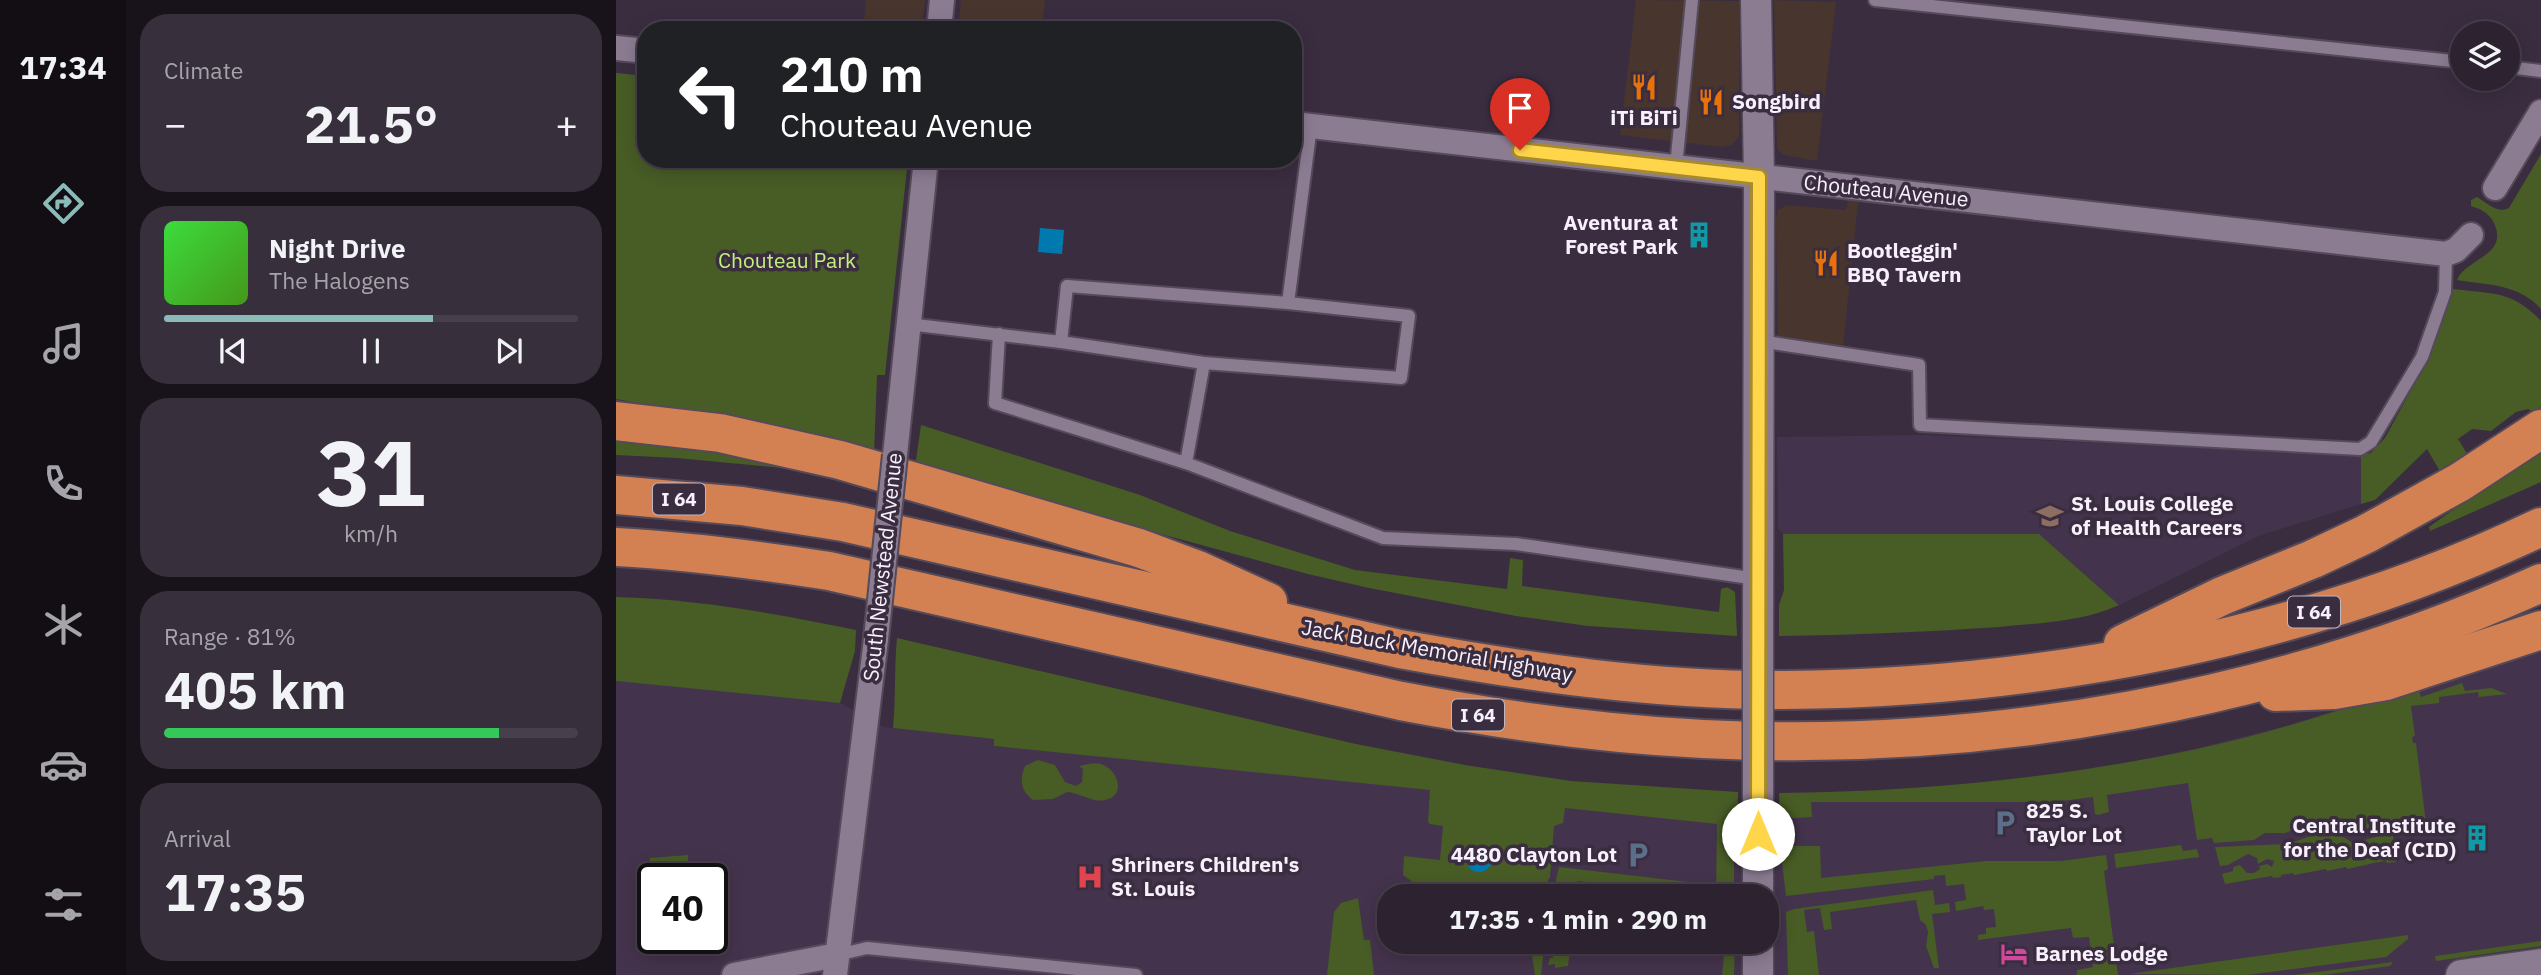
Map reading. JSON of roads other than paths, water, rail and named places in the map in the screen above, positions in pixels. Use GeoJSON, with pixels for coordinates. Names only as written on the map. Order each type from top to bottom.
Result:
{"type":"FeatureCollection","features":[{"type":"Feature","properties":{"kind":"highway"},"geometry":{"type":"LineString","coordinates":[[616,421],[666,425],[772,443],[840,460],[1139,548],[1198,570],[1326,632]]}},
{"type":"Feature","properties":{"kind":"highway"},"geometry":{"type":"LineString","coordinates":[[2077,667],[2221,596],[2302,564],[2366,534],[2460,482],[2541,429]]}},
{"type":"Feature","properties":{"kind":"highway","name":"Jack Buck Memorial Highway"},"geometry":{"type":"LineString","coordinates":[[616,495],[741,506],[843,522],[1400,649],[1551,674],[1628,683],[1782,690],[1928,684],[2077,667],[2226,636],[2300,617],[2371,594],[2446,567],[2541,527]]}},
{"type":"Feature","properties":{"kind":"highway","name":"I 64"},"geometry":{"type":"LineString","coordinates":[[616,547],[698,553],[829,571],[1401,701],[1476,715],[1627,734],[1784,741],[1933,735],[2009,728],[2086,717],[2236,687],[2382,645],[2541,583]]}},
{"type":"Feature","properties":{"kind":"highway"},"geometry":{"type":"LineString","coordinates":[[2236,687],[2277,692],[2334,690],[2386,681],[2541,630]]}},
{"type":"Feature","properties":{"kind":"street"},"geometry":{"type":"LineString","coordinates":[[940,21],[942,0]]}},
{"type":"Feature","properties":{"kind":"street"},"geometry":{"type":"LineString","coordinates":[[1756,0],[1759,177],[1758,884]]}},
{"type":"Feature","properties":{"kind":"street"},"geometry":{"type":"LineString","coordinates":[[616,48],[637,50]]}},
{"type":"Feature","properties":{"kind":"street"},"geometry":{"type":"LineString","coordinates":[[2495,188],[2541,112]]}},
{"type":"Feature","properties":{"kind":"street","name":"Chouteau Avenue"},"geometry":{"type":"LineString","coordinates":[[1302,125],[2446,254]]}},
{"type":"Feature","properties":{"kind":"street","name":"South Newstead Avenue"},"geometry":{"type":"LineString","coordinates":[[836,965],[876,639],[925,168]]}},
{"type":"Feature","properties":{"kind":"street"},"geometry":{"type":"LineString","coordinates":[[2446,254],[2456,250],[2471,235]]}},
{"type":"Feature","properties":{"kind":"street"},"geometry":{"type":"LineString","coordinates":[[1758,954],[1758,975]]}},
{"type":"Feature","properties":{"kind":"street"},"geometry":{"type":"LineString","coordinates":[[2461,975],[2541,964]]}},
{"type":"Feature","properties":{"kind":"street"},"geometry":{"type":"LineString","coordinates":[[734,975],[836,965]]}},
{"type":"Feature","properties":{"kind":"lane"},"geometry":{"type":"LineString","coordinates":[[1676,167],[1692,0]]}},
{"type":"Feature","properties":{"kind":"lane"},"geometry":{"type":"LineString","coordinates":[[1875,0],[2450,61]]}},
{"type":"Feature","properties":{"kind":"lane"},"geometry":{"type":"LineString","coordinates":[[2520,68],[2541,71]]}},
{"type":"Feature","properties":{"kind":"lane"},"geometry":{"type":"LineString","coordinates":[[1288,303],[1299,168]]}},
{"type":"Feature","properties":{"kind":"lane"},"geometry":{"type":"LineString","coordinates":[[1758,341],[1919,365],[1920,425],[2360,449],[2371,442],[2422,357],[2445,292],[2446,254]]}},
{"type":"Feature","properties":{"kind":"lane"},"geometry":{"type":"LineString","coordinates":[[908,324],[1061,342],[1204,363],[1401,378],[1409,316],[1288,303],[1067,286],[1061,342]]}},
{"type":"Feature","properties":{"kind":"lane"},"geometry":{"type":"LineString","coordinates":[[999,334],[995,403],[1186,463],[1383,538],[1516,544],[1758,579]]}},
{"type":"Feature","properties":{"kind":"lane"},"geometry":{"type":"LineString","coordinates":[[1186,463],[1204,363]]}},
{"type":"Feature","properties":{"kind":"lane"},"geometry":{"type":"LineString","coordinates":[[836,965],[867,948],[1136,975]]}},
{"type":"Feature","properties":{"kind":"water"},"geometry":{"type":"Polygon","coordinates":[[[1040,228],[1064,230],[1062,254],[1038,252],[1040,228]]]}},
{"type":"Feature","properties":{"kind":"water"},"geometry":{"type":"Polygon","coordinates":[[[1479,846],[1488,850],[1492,859],[1488,868],[1479,872],[1470,868],[1466,859],[1470,850],[1479,846]]]}},
{"type":"Feature","properties":{"kind":"place","name":"iTi BiTi"},"geometry":{"type":"Point","coordinates":[1644,87]}},
{"type":"Feature","properties":{"kind":"place","name":"Songbird"},"geometry":{"type":"Point","coordinates":[1711,102]}},
{"type":"Feature","properties":{"kind":"place","name":"Aventura at Forest Park"},"geometry":{"type":"Point","coordinates":[1699,235]}},
{"type":"Feature","properties":{"kind":"place","name":"Bootleggin' BBQ Tavern"},"geometry":{"type":"Point","coordinates":[1826,263]}},
{"type":"Feature","properties":{"kind":"place","name":"St. Louis College of Health Careers"},"geometry":{"type":"Point","coordinates":[2050,516]}},
{"type":"Feature","properties":{"kind":"place","name":"825 S. Taylor Lot"},"geometry":{"type":"Point","coordinates":[2005,823]}},
{"type":"Feature","properties":{"kind":"place","name":"Central Institute for the Deaf (CID)"},"geometry":{"type":"Point","coordinates":[2477,838]}},
{"type":"Feature","properties":{"kind":"place","name":"4480 Clayton Lot"},"geometry":{"type":"Point","coordinates":[1638,855]}},
{"type":"Feature","properties":{"kind":"place","name":"Shriners Children's St. Louis"},"geometry":{"type":"Point","coordinates":[1090,877]}},
{"type":"Feature","properties":{"kind":"place","name":"Barnes Lodge"},"geometry":{"type":"Point","coordinates":[2014,954]}},
{"type":"Feature","properties":{"kind":"park label","name":"Chouteau Park"},"geometry":{"type":"Point","coordinates":[787,261]}}]}
